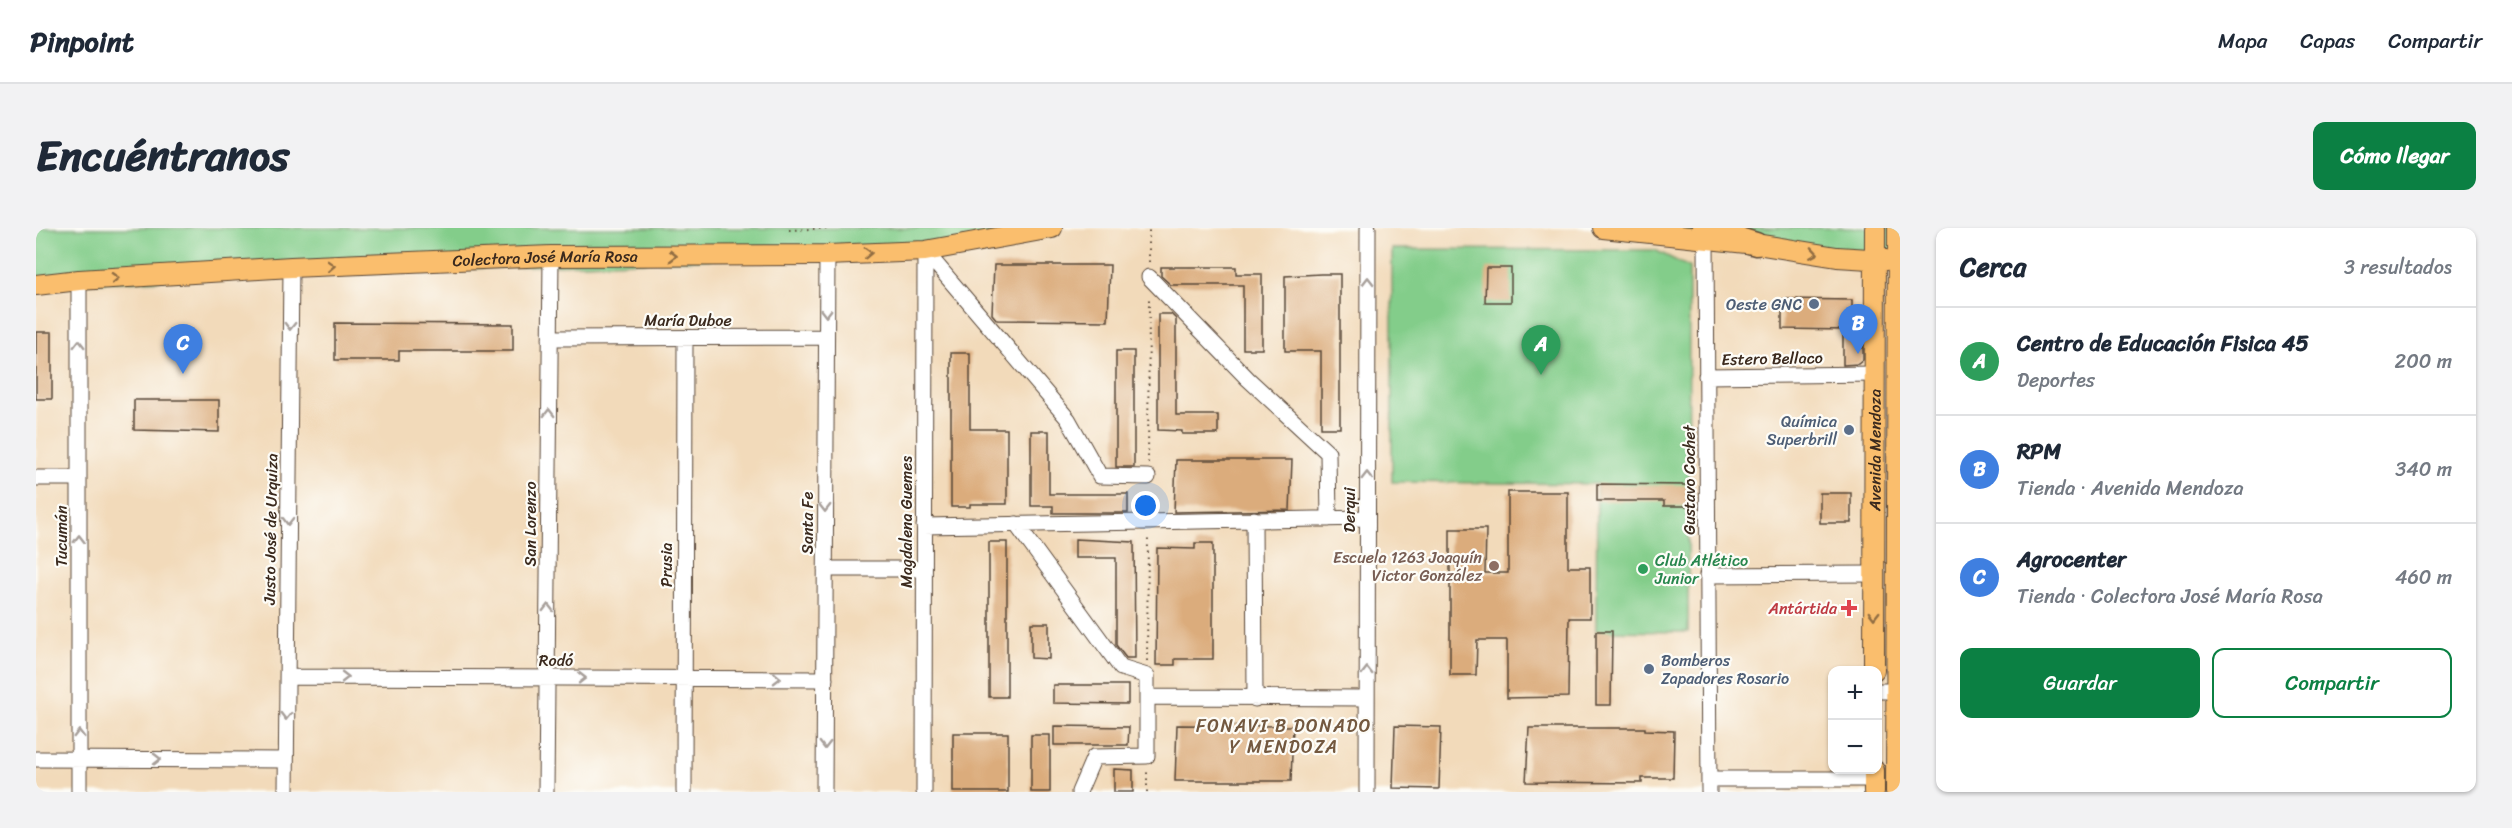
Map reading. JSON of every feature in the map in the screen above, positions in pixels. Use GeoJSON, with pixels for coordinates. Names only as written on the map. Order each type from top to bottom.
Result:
{"type":"FeatureCollection","features":[{"type":"Feature","properties":{"kind":"highway"},"geometry":{"type":"LineString","coordinates":[[1704,234],[1756,244]]}},
{"type":"Feature","properties":{"kind":"main road","name":"Colectora José María Rosa"},"geometry":{"type":"LineString","coordinates":[[36,285],[79,280],[291,267],[550,256],[827,255],[925,251],[1052,228]]}},
{"type":"Feature","properties":{"kind":"main road"},"geometry":{"type":"LineString","coordinates":[[1603,228],[1704,234]]}},
{"type":"Feature","properties":{"kind":"main road","name":"Avenida Mendoza"},"geometry":{"type":"LineString","coordinates":[[1874,666],[1875,228]]}},
{"type":"Feature","properties":{"kind":"main road","name":"Avenida Mendoza"},"geometry":{"type":"LineString","coordinates":[[1896,792],[1891,691],[1897,535],[1898,228]]}},
{"type":"Feature","properties":{"kind":"main road"},"geometry":{"type":"LineString","coordinates":[[1756,244],[1837,257],[1899,260]]}},
{"type":"Feature","properties":{"kind":"main road"},"geometry":{"type":"LineString","coordinates":[[1874,535],[1897,535]]}},
{"type":"Feature","properties":{"kind":"street","name":"Derqui"},"geometry":{"type":"LineString","coordinates":[[1367,792],[1368,228]]}},
{"type":"Feature","properties":{"kind":"street","name":"Gustavo Cochet"},"geometry":{"type":"LineString","coordinates":[[1704,234],[1709,785]]}},
{"type":"Feature","properties":{"kind":"street"},"geometry":{"type":"LineString","coordinates":[[925,251],[1068,419],[1100,476],[1148,477]]}},
{"type":"Feature","properties":{"kind":"street","name":"Magdalena Guemes"},"geometry":{"type":"LineString","coordinates":[[924,792],[925,251]]}},
{"type":"Feature","properties":{"kind":"street","name":"Santa Fe"},"geometry":{"type":"LineString","coordinates":[[824,792],[827,255]]}},
{"type":"Feature","properties":{"kind":"street","name":"San Lorenzo"},"geometry":{"type":"LineString","coordinates":[[546,792],[550,256]]}},
{"type":"Feature","properties":{"kind":"street","name":"Justo José de Urquiza"},"geometry":{"type":"LineString","coordinates":[[286,792],[291,267]]}},
{"type":"Feature","properties":{"kind":"street"},"geometry":{"type":"LineString","coordinates":[[1149,277],[1248,379],[1328,453],[1329,519]]}},
{"type":"Feature","properties":{"kind":"street","name":"Tucumán"},"geometry":{"type":"LineString","coordinates":[[78,792],[79,280]]}},
{"type":"Feature","properties":{"kind":"street","name":"María Duboe"},"geometry":{"type":"LineString","coordinates":[[550,338],[826,337]]}},
{"type":"Feature","properties":{"kind":"street","name":"Prusia"},"geometry":{"type":"LineString","coordinates":[[684,792],[685,338]]}},
{"type":"Feature","properties":{"kind":"street","name":"Estero Bellaco"},"geometry":{"type":"LineString","coordinates":[[1706,376],[1875,374]]}},
{"type":"Feature","properties":{"kind":"street"},"geometry":{"type":"LineString","coordinates":[[36,478],[79,478]]}},
{"type":"Feature","properties":{"kind":"street"},"geometry":{"type":"LineString","coordinates":[[924,526],[1148,520],[1367,518]]}},
{"type":"Feature","properties":{"kind":"street"},"geometry":{"type":"LineString","coordinates":[[1254,519],[1255,699]]}},
{"type":"Feature","properties":{"kind":"street"},"geometry":{"type":"LineString","coordinates":[[1016,524],[1121,668],[1147,676],[1147,756],[1094,757],[1079,792]]}},
{"type":"Feature","properties":{"kind":"street"},"geometry":{"type":"LineString","coordinates":[[825,569],[924,569]]}},
{"type":"Feature","properties":{"kind":"street"},"geometry":{"type":"LineString","coordinates":[[1707,575],[1874,574]]}},
{"type":"Feature","properties":{"kind":"street","name":"Rodó"},"geometry":{"type":"LineString","coordinates":[[287,677],[825,679]]}},
{"type":"Feature","properties":{"kind":"street"},"geometry":{"type":"LineString","coordinates":[[1147,697],[1367,698]]}},
{"type":"Feature","properties":{"kind":"street"},"geometry":{"type":"LineString","coordinates":[[36,759],[286,760]]}},
{"type":"Feature","properties":{"kind":"street"},"geometry":{"type":"LineString","coordinates":[[1709,785],[1874,780]]}},
{"type":"Feature","properties":{"kind":"path"},"geometry":{"type":"LineString","coordinates":[[789,230],[833,228]]}},
{"type":"Feature","properties":{"kind":"path"},"geometry":{"type":"LineString","coordinates":[[1147,676],[1149,228]]}},
{"type":"Feature","properties":{"kind":"path"},"geometry":{"type":"LineString","coordinates":[[1147,756],[1147,792]]}},
{"type":"Feature","properties":{"kind":"green space"},"geometry":{"type":"Polygon","coordinates":[[[36,228],[1052,228],[925,251],[36,285],[36,228]]]}},
{"type":"Feature","properties":{"kind":"green space"},"geometry":{"type":"Polygon","coordinates":[[[1603,228],[1900,228],[1900,260],[1603,228]]]}},
{"type":"Feature","properties":{"kind":"green space"},"geometry":{"type":"Polygon","coordinates":[[[1392,249],[1655,250],[1689,267],[1688,632],[1596,631],[1597,484],[1392,482],[1392,249]]]}},
{"type":"Feature","properties":{"kind":"building"},"geometry":{"type":"Polygon","coordinates":[[[994,265],[1110,265],[1108,321],[997,320],[992,314],[994,265]]]}},
{"type":"Feature","properties":{"kind":"building"},"geometry":{"type":"Polygon","coordinates":[[[1161,267],[1236,267],[1236,274],[1262,274],[1262,349],[1243,349],[1243,285],[1171,285],[1161,276],[1161,267]]]}},
{"type":"Feature","properties":{"kind":"building"},"geometry":{"type":"Polygon","coordinates":[[[1486,268],[1511,268],[1511,302],[1485,302],[1486,268]]]}},
{"type":"Feature","properties":{"kind":"building"},"geometry":{"type":"Polygon","coordinates":[[[1340,274],[1340,428],[1321,428],[1321,351],[1285,351],[1285,276],[1340,274]]]}},
{"type":"Feature","properties":{"kind":"building"},"geometry":{"type":"Polygon","coordinates":[[[1782,299],[1852,300],[1852,330],[1863,330],[1863,360],[1858,364],[1843,365],[1843,330],[1848,330],[1782,329],[1782,299]]]}},
{"type":"Feature","properties":{"kind":"building"},"geometry":{"type":"Polygon","coordinates":[[[1158,314],[1171,314],[1176,319],[1176,415],[1218,415],[1218,434],[1182,434],[1182,431],[1158,430],[1158,314]]]}},
{"type":"Feature","properties":{"kind":"building"},"geometry":{"type":"Polygon","coordinates":[[[335,323],[513,324],[513,351],[399,351],[399,360],[335,360],[335,323]]]}},
{"type":"Feature","properties":{"kind":"building"},"geometry":{"type":"Polygon","coordinates":[[[36,332],[52,332],[52,399],[36,399],[36,332]]]}},
{"type":"Feature","properties":{"kind":"building"},"geometry":{"type":"Polygon","coordinates":[[[1116,351],[1134,351],[1134,467],[1116,467],[1116,351]]]}},
{"type":"Feature","properties":{"kind":"building"},"geometry":{"type":"Polygon","coordinates":[[[951,353],[970,353],[970,429],[1007,429],[1007,504],[970,504],[970,507],[951,507],[951,353]]]}},
{"type":"Feature","properties":{"kind":"building"},"geometry":{"type":"Polygon","coordinates":[[[134,400],[219,400],[219,432],[134,430],[134,400]]]}},
{"type":"Feature","properties":{"kind":"building"},"geometry":{"type":"Polygon","coordinates":[[[1031,431],[1049,431],[1049,494],[1128,494],[1128,513],[1053,513],[1053,506],[1031,506],[1031,431]]]}},
{"type":"Feature","properties":{"kind":"building"},"geometry":{"type":"Polygon","coordinates":[[[1176,460],[1292,460],[1290,510],[1174,512],[1176,460]]]}},
{"type":"Feature","properties":{"kind":"building"},"geometry":{"type":"Polygon","coordinates":[[[1597,484],[1689,485],[1689,506],[1664,506],[1664,501],[1597,501],[1597,484]]]}},
{"type":"Feature","properties":{"kind":"building"},"geometry":{"type":"Polygon","coordinates":[[[1508,492],[1568,492],[1568,567],[1590,567],[1590,618],[1569,618],[1568,697],[1507,698],[1507,640],[1477,640],[1476,675],[1450,675],[1450,529],[1486,529],[1485,573],[1508,573],[1508,492]]]}},
{"type":"Feature","properties":{"kind":"building"},"geometry":{"type":"Polygon","coordinates":[[[1820,493],[1851,493],[1851,523],[1820,523],[1820,493]]]}},
{"type":"Feature","properties":{"kind":"building"},"geometry":{"type":"Polygon","coordinates":[[[1075,539],[1134,542],[1135,658],[1126,658],[1116,645],[1116,558],[1075,558],[1075,539]]]}},
{"type":"Feature","properties":{"kind":"building"},"geometry":{"type":"Polygon","coordinates":[[[989,542],[1007,542],[1007,697],[989,697],[989,542]]]}},
{"type":"Feature","properties":{"kind":"building"},"geometry":{"type":"Polygon","coordinates":[[[1195,543],[1213,543],[1213,659],[1175,659],[1175,665],[1156,665],[1157,548],[1195,549],[1195,543]]]}},
{"type":"Feature","properties":{"kind":"building"},"geometry":{"type":"Polygon","coordinates":[[[1031,623],[1049,623],[1049,659],[1031,658],[1031,623]]]}},
{"type":"Feature","properties":{"kind":"building"},"geometry":{"type":"Polygon","coordinates":[[[1596,631],[1612,631],[1611,705],[1596,705],[1596,631]]]}},
{"type":"Feature","properties":{"kind":"building"},"geometry":{"type":"Polygon","coordinates":[[[1053,685],[1128,685],[1128,704],[1053,703],[1053,685]]]}},
{"type":"Feature","properties":{"kind":"building"},"geometry":{"type":"Polygon","coordinates":[[[1177,725],[1293,726],[1291,781],[1175,781],[1177,725]]]}},
{"type":"Feature","properties":{"kind":"building"},"geometry":{"type":"Polygon","coordinates":[[[1054,726],[1129,727],[1128,745],[1054,745],[1054,726]]]}},
{"type":"Feature","properties":{"kind":"building"},"geometry":{"type":"Polygon","coordinates":[[[1395,726],[1441,727],[1439,789],[1393,788],[1395,726]]]}},
{"type":"Feature","properties":{"kind":"building"},"geometry":{"type":"Polygon","coordinates":[[[1529,728],[1645,728],[1645,730],[1674,731],[1673,778],[1642,778],[1642,783],[1526,782],[1529,728]]]}},
{"type":"Feature","properties":{"kind":"building"},"geometry":{"type":"Polygon","coordinates":[[[953,733],[1008,733],[1008,792],[953,792],[953,733]]]}},
{"type":"Feature","properties":{"kind":"building"},"geometry":{"type":"Polygon","coordinates":[[[1031,735],[1050,735],[1050,792],[1031,792],[1031,735]]]}},
{"type":"Feature","properties":{"kind":"building"},"geometry":{"type":"Polygon","coordinates":[[[1114,769],[1133,770],[1133,792],[1114,792],[1114,769]]]}},
{"type":"Feature","properties":{"kind":"place","name":"Oeste GNC"},"geometry":{"type":"Point","coordinates":[1814,304]}},
{"type":"Feature","properties":{"kind":"place","name":"RPM"},"geometry":{"type":"Point","coordinates":[1858,354]}},
{"type":"Feature","properties":{"kind":"place","name":"Agrocenter"},"geometry":{"type":"Point","coordinates":[183,374]}},
{"type":"Feature","properties":{"kind":"place","name":"Centro de Educación Fisica 45"},"geometry":{"type":"Point","coordinates":[1541,375]}},
{"type":"Feature","properties":{"kind":"place","name":"Química Superbrill"},"geometry":{"type":"Point","coordinates":[1849,430]}},
{"type":"Feature","properties":{"kind":"place","name":"Escuela 1263 Joaquín Victor González"},"geometry":{"type":"Point","coordinates":[1494,566]}},
{"type":"Feature","properties":{"kind":"place","name":"Club Atlético Junior"},"geometry":{"type":"Point","coordinates":[1643,569]}},
{"type":"Feature","properties":{"kind":"place","name":"Antártida"},"geometry":{"type":"Point","coordinates":[1849,608]}},
{"type":"Feature","properties":{"kind":"place","name":"Bomberos Zapadores Rosario"},"geometry":{"type":"Point","coordinates":[1649,669]}},
{"type":"Feature","properties":{"kind":"district","name":"FONAVI B DONADO Y MENDOZA"},"geometry":{"type":"Point","coordinates":[1284,736]}}]}
